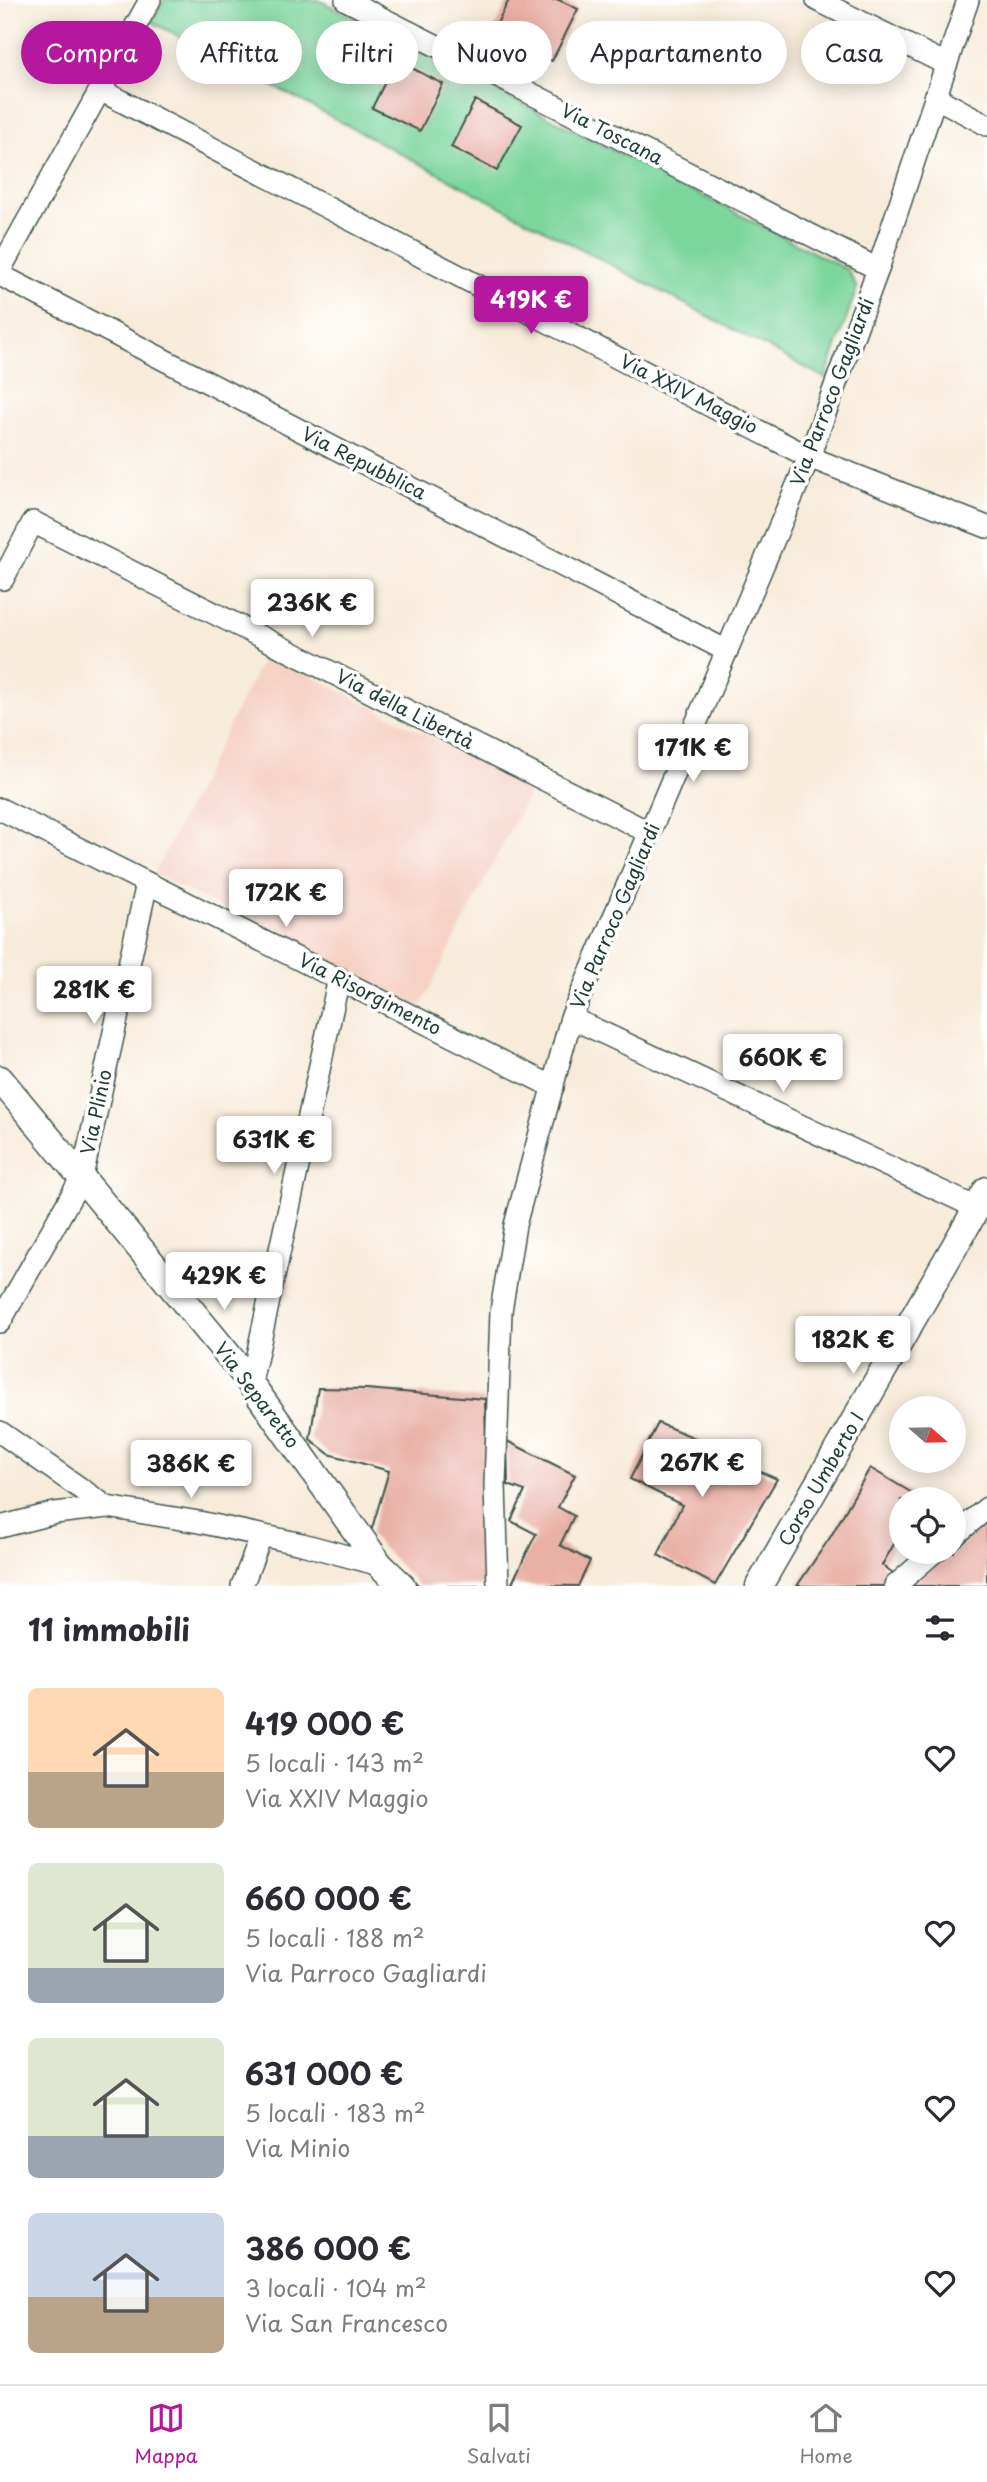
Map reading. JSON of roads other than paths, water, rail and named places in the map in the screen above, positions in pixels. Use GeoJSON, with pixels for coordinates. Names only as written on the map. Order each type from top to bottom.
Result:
{"type":"FeatureCollection","features":[{"type":"Feature","properties":{"kind":"street"},"geometry":{"type":"LineString","coordinates":[[0,272],[150,0]]}},
{"type":"Feature","properties":{"kind":"street","name":"Via Toscana"},"geometry":{"type":"LineString","coordinates":[[346,0],[878,268]]}},
{"type":"Feature","properties":{"kind":"street"},"geometry":{"type":"LineString","coordinates":[[817,0],[946,64]]}},
{"type":"Feature","properties":{"kind":"street","name":"Via Parroco Gagliardi"},"geometry":{"type":"LineString","coordinates":[[498,1586],[495,1485],[501,1311],[515,1226],[571,1018],[809,457],[878,268],[968,0]]}},
{"type":"Feature","properties":{"kind":"street","name":"Via XXIV Maggio"},"geometry":{"type":"LineString","coordinates":[[100,90],[809,457],[987,527]]}},
{"type":"Feature","properties":{"kind":"street"},"geometry":{"type":"LineString","coordinates":[[935,97],[987,125]]}},
{"type":"Feature","properties":{"kind":"street","name":"Via Repubblica"},"geometry":{"type":"LineString","coordinates":[[0,272],[727,651]]}},
{"type":"Feature","properties":{"kind":"street","name":"Via della Libertà"},"geometry":{"type":"LineString","coordinates":[[0,578],[3,579],[33,522],[650,833]]}},
{"type":"Feature","properties":{"kind":"street","name":"Via Risorgimento"},"geometry":{"type":"LineString","coordinates":[[0,809],[553,1087]]}},
{"type":"Feature","properties":{"kind":"street","name":"Via Plinio"},"geometry":{"type":"LineString","coordinates":[[0,1322],[82,1177],[147,884]]}},
{"type":"Feature","properties":{"kind":"street"},"geometry":{"type":"LineString","coordinates":[[251,1383],[339,978]]}},
{"type":"Feature","properties":{"kind":"street"},"geometry":{"type":"LineString","coordinates":[[571,1018],[982,1199]]}},
{"type":"Feature","properties":{"kind":"street","name":"Via Separetto"},"geometry":{"type":"LineString","coordinates":[[0,1079],[251,1383],[380,1565],[402,1586]]}},
{"type":"Feature","properties":{"kind":"street","name":"Corso Umberto I"},"geometry":{"type":"LineString","coordinates":[[760,1586],[982,1199]]}},
{"type":"Feature","properties":{"kind":"street"},"geometry":{"type":"LineString","coordinates":[[0,1432],[107,1507]]}},
{"type":"Feature","properties":{"kind":"street"},"geometry":{"type":"LineString","coordinates":[[0,1527],[55,1513],[107,1507],[200,1522],[302,1544],[380,1565]]}},
{"type":"Feature","properties":{"kind":"street"},"geometry":{"type":"LineString","coordinates":[[966,1526],[987,1508]]}},
{"type":"Feature","properties":{"kind":"street"},"geometry":{"type":"LineString","coordinates":[[242,1586],[257,1547]]}},
{"type":"Feature","properties":{"kind":"street"},"geometry":{"type":"LineString","coordinates":[[895,1586],[920,1564]]}}]}
